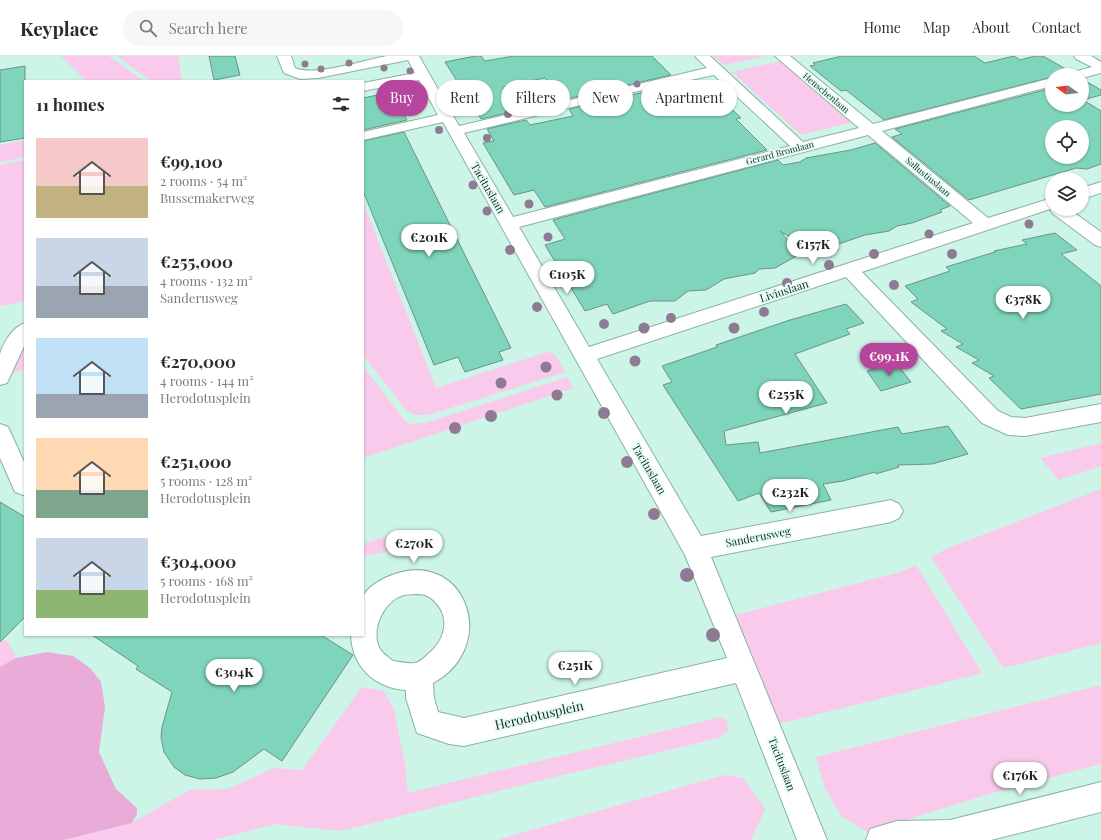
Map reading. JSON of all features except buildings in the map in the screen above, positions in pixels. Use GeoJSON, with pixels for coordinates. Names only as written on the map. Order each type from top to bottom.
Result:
{"type":"FeatureCollection","features":[{"type":"Feature","properties":{"kind":"street"},"geometry":{"type":"LineString","coordinates":[[284,56],[289,70],[300,75],[318,74],[411,56]]}},
{"type":"Feature","properties":{"kind":"street","name":"Tacituslaan"},"geometry":{"type":"LineString","coordinates":[[411,56],[695,549],[812,840]]}},
{"type":"Feature","properties":{"kind":"street"},"geometry":{"type":"LineString","coordinates":[[702,56],[801,148]]}},
{"type":"Feature","properties":{"kind":"street"},"geometry":{"type":"LineString","coordinates":[[784,58],[802,56]]}},
{"type":"Feature","properties":{"kind":"street"},"geometry":{"type":"LineString","coordinates":[[1081,56],[1101,68]]}},
{"type":"Feature","properties":{"kind":"street","name":"Henschenlaan"},"geometry":{"type":"LineString","coordinates":[[784,58],[870,129]]}},
{"type":"Feature","properties":{"kind":"street"},"geometry":{"type":"LineString","coordinates":[[1089,72],[1101,68]]}},
{"type":"Feature","properties":{"kind":"street"},"geometry":{"type":"LineString","coordinates":[[364,136],[451,124],[718,70]]}},
{"type":"Feature","properties":{"kind":"street"},"geometry":{"type":"LineString","coordinates":[[364,87],[423,75]]}},
{"type":"Feature","properties":{"kind":"street","name":"Gerard Bromlaan"},"geometry":{"type":"LineString","coordinates":[[508,224],[1045,84]]}},
{"type":"Feature","properties":{"kind":"street","name":"Sallustiuslaan"},"geometry":{"type":"LineString","coordinates":[[870,129],[986,225]]}},
{"type":"Feature","properties":{"kind":"street"},"geometry":{"type":"LineString","coordinates":[[1089,191],[1101,187]]}},
{"type":"Feature","properties":{"kind":"street","name":"Liviuslaan"},"geometry":{"type":"LineString","coordinates":[[584,356],[849,269],[1045,207]]}},
{"type":"Feature","properties":{"kind":"street"},"geometry":{"type":"LineString","coordinates":[[1068,216],[1101,241]]}},
{"type":"Feature","properties":{"kind":"street"},"geometry":{"type":"LineString","coordinates":[[849,269],[990,416],[1008,426],[1025,427],[1101,413]]}},
{"type":"Feature","properties":{"kind":"street"},"geometry":{"type":"LineString","coordinates":[[0,377],[16,341],[24,331]]}},
{"type":"Feature","properties":{"kind":"street"},"geometry":{"type":"LineString","coordinates":[[0,433],[23,485]]}},
{"type":"Feature","properties":{"kind":"street","name":"Sanderusweg"},"geometry":{"type":"LineString","coordinates":[[695,549],[892,511]]}},
{"type":"Feature","properties":{"kind":"street","name":"Herodotusplein"},"geometry":{"type":"LineString","coordinates":[[419,675],[420,698],[427,722],[449,730],[464,732],[744,668]]}},
{"type":"Feature","properties":{"kind":"street"},"geometry":{"type":"LineString","coordinates":[[881,840],[896,836],[946,837],[1101,798]]}},
{"type":"Feature","properties":{"kind":"shaded area"},"geometry":{"type":"Polygon","coordinates":[[[61,56],[109,56],[143,80],[85,80],[61,56]]]}},
{"type":"Feature","properties":{"kind":"shaded area"},"geometry":{"type":"Polygon","coordinates":[[[117,56],[178,56],[182,80],[150,80],[117,56]]]}},
{"type":"Feature","properties":{"kind":"shaded area"},"geometry":{"type":"Polygon","coordinates":[[[713,56],[766,56],[724,65],[713,56]]]}},
{"type":"Feature","properties":{"kind":"shaded area"},"geometry":{"type":"Polygon","coordinates":[[[781,61],[853,122],[801,135],[732,72],[781,61]]]}},
{"type":"Feature","properties":{"kind":"shaded area"},"geometry":{"type":"Polygon","coordinates":[[[24,140],[24,157],[0,162],[0,145],[24,140]]]}},
{"type":"Feature","properties":{"kind":"shaded area"},"geometry":{"type":"Polygon","coordinates":[[[24,160],[24,301],[0,306],[0,165],[24,160]]]}},
{"type":"Feature","properties":{"kind":"shaded area"},"geometry":{"type":"Polygon","coordinates":[[[364,205],[436,388],[547,352],[555,354],[565,372],[428,415],[415,415],[406,410],[364,356],[364,205]]]}},
{"type":"Feature","properties":{"kind":"shaded area"},"geometry":{"type":"Polygon","coordinates":[[[24,342],[24,368],[9,376],[24,342]]]}},
{"type":"Feature","properties":{"kind":"shaded area"},"geometry":{"type":"Polygon","coordinates":[[[364,367],[405,421],[410,424],[425,423],[568,377],[573,388],[364,458],[364,367]]]}},
{"type":"Feature","properties":{"kind":"shaded area"},"geometry":{"type":"Polygon","coordinates":[[[1101,443],[1101,466],[1059,480],[1040,458],[1101,443]]]}},
{"type":"Feature","properties":{"kind":"shaded area"},"geometry":{"type":"Polygon","coordinates":[[[1101,489],[1101,643],[1003,668],[931,557],[946,549],[1101,489]]]}},
{"type":"Feature","properties":{"kind":"shaded area"},"geometry":{"type":"Polygon","coordinates":[[[385,537],[389,551],[364,556],[364,544],[385,537]]]}},
{"type":"Feature","properties":{"kind":"shaded area"},"geometry":{"type":"Polygon","coordinates":[[[916,565],[982,673],[774,725],[727,617],[901,572],[916,565]]]}},
{"type":"Feature","properties":{"kind":"shaded area"},"geometry":{"type":"Polygon","coordinates":[[[0,637],[9,643],[16,658],[0,667],[0,637]]]}},
{"type":"Feature","properties":{"kind":"shaded area"},"geometry":{"type":"Polygon","coordinates":[[[47,652],[73,656],[90,668],[101,682],[105,707],[99,752],[116,789],[137,808],[137,814],[132,823],[64,840],[0,840],[0,667],[16,658],[47,652]]]}},
{"type":"Feature","properties":{"kind":"shaded area"},"geometry":{"type":"Polygon","coordinates":[[[1101,685],[1101,764],[989,794],[868,832],[842,817],[825,789],[816,757],[1101,685]]]}},
{"type":"Feature","properties":{"kind":"shaded area"},"geometry":{"type":"Polygon","coordinates":[[[362,687],[384,691],[394,709],[405,764],[408,793],[721,717],[727,721],[728,731],[719,738],[563,775],[341,831],[276,824],[213,840],[64,840],[132,823],[189,790],[228,789],[274,768],[302,770],[362,687]]]}},
{"type":"Feature","properties":{"kind":"shaded area"},"geometry":{"type":"Polygon","coordinates":[[[724,775],[743,778],[765,809],[751,840],[497,840],[724,775]]]}}]}
